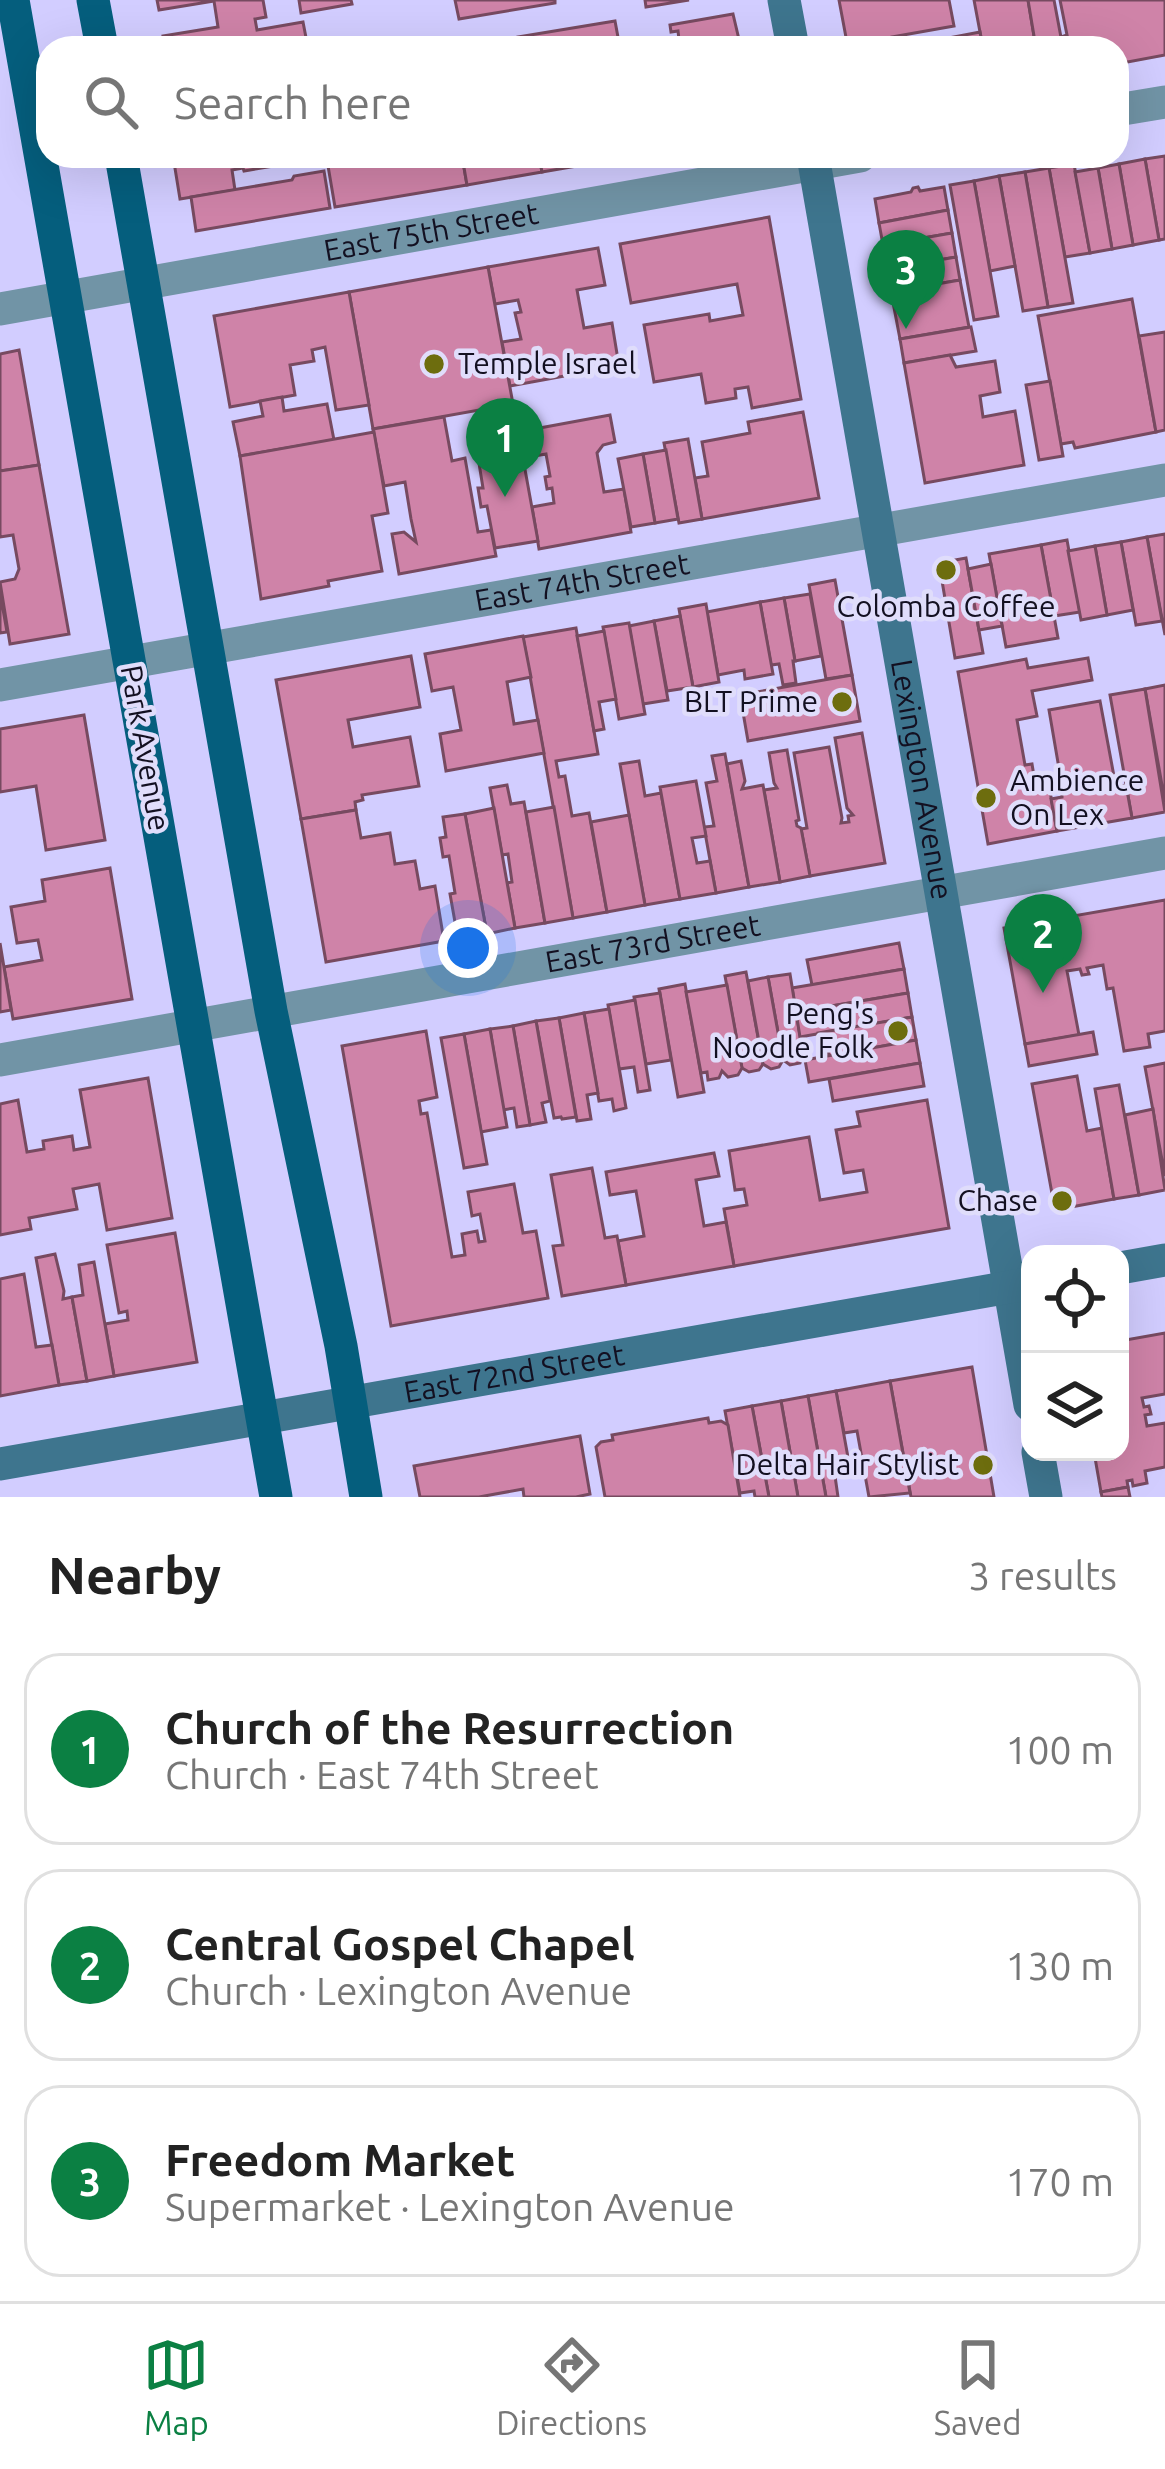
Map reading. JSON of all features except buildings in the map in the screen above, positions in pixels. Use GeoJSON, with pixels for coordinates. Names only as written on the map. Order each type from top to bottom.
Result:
{"type":"FeatureCollection","features":[{"type":"Feature","properties":{"kind":"main road","name":"Park Avenue"},"geometry":{"type":"LineString","coordinates":[[13,0],[36,134]]}},
{"type":"Feature","properties":{"kind":"main road"},"geometry":{"type":"LineString","coordinates":[[93,0],[100,36]]}},
{"type":"Feature","properties":{"kind":"main road"},"geometry":{"type":"LineString","coordinates":[[784,0],[791,36]]}},
{"type":"Feature","properties":{"kind":"main road","name":"Park Avenue"},"geometry":{"type":"LineString","coordinates":[[42,168],[276,1497]]}},
{"type":"Feature","properties":{"kind":"main road"},"geometry":{"type":"LineString","coordinates":[[123,168],[271,1011],[341,1346],[366,1497]]}},
{"type":"Feature","properties":{"kind":"main road","name":"Lexington Avenue"},"geometry":{"type":"LineString","coordinates":[[815,168],[940,892],[1020,1286],[1026,1353]]}},
{"type":"Feature","properties":{"kind":"main road"},"geometry":{"type":"LineString","coordinates":[[1129,1266],[1165,1260]]}},
{"type":"Feature","properties":{"kind":"main road","name":"East 72nd Street"},"geometry":{"type":"LineString","coordinates":[[0,1464],[1020,1286]]}},
{"type":"Feature","properties":{"kind":"main road"},"geometry":{"type":"LineString","coordinates":[[1040,1461],[1046,1497]]}},
{"type":"Feature","properties":{"kind":"street"},"geometry":{"type":"LineString","coordinates":[[1129,108],[1165,102]]}},
{"type":"Feature","properties":{"kind":"street","name":"East 75th Street"},"geometry":{"type":"LineString","coordinates":[[0,309],[770,168]]}},
{"type":"Feature","properties":{"kind":"street","name":"East 74th Street"},"geometry":{"type":"LineString","coordinates":[[0,685],[1165,480]]}},
{"type":"Feature","properties":{"kind":"street","name":"East 73rd Street"},"geometry":{"type":"LineString","coordinates":[[0,1060],[1165,853]]}},
{"type":"Feature","properties":{"kind":"place","name":"Freedom Market"},"geometry":{"type":"Point","coordinates":[906,329]}},
{"type":"Feature","properties":{"kind":"place","name":"Temple Israel"},"geometry":{"type":"Point","coordinates":[434,364]}},
{"type":"Feature","properties":{"kind":"place","name":"Church of the Resurrection"},"geometry":{"type":"Point","coordinates":[505,497]}},
{"type":"Feature","properties":{"kind":"place","name":"Colomba Coffee"},"geometry":{"type":"Point","coordinates":[946,570]}},
{"type":"Feature","properties":{"kind":"place","name":"BLT Prime"},"geometry":{"type":"Point","coordinates":[842,702]}},
{"type":"Feature","properties":{"kind":"place","name":"Ambience On Lex"},"geometry":{"type":"Point","coordinates":[986,798]}},
{"type":"Feature","properties":{"kind":"place","name":"Central Gospel Chapel"},"geometry":{"type":"Point","coordinates":[1043,993]}},
{"type":"Feature","properties":{"kind":"place","name":"Peng's Noodle Folk"},"geometry":{"type":"Point","coordinates":[898,1031]}},
{"type":"Feature","properties":{"kind":"place","name":"Chase"},"geometry":{"type":"Point","coordinates":[1062,1201]}},
{"type":"Feature","properties":{"kind":"place","name":"Delta Hair Stylist"},"geometry":{"type":"Point","coordinates":[983,1465]}}]}
